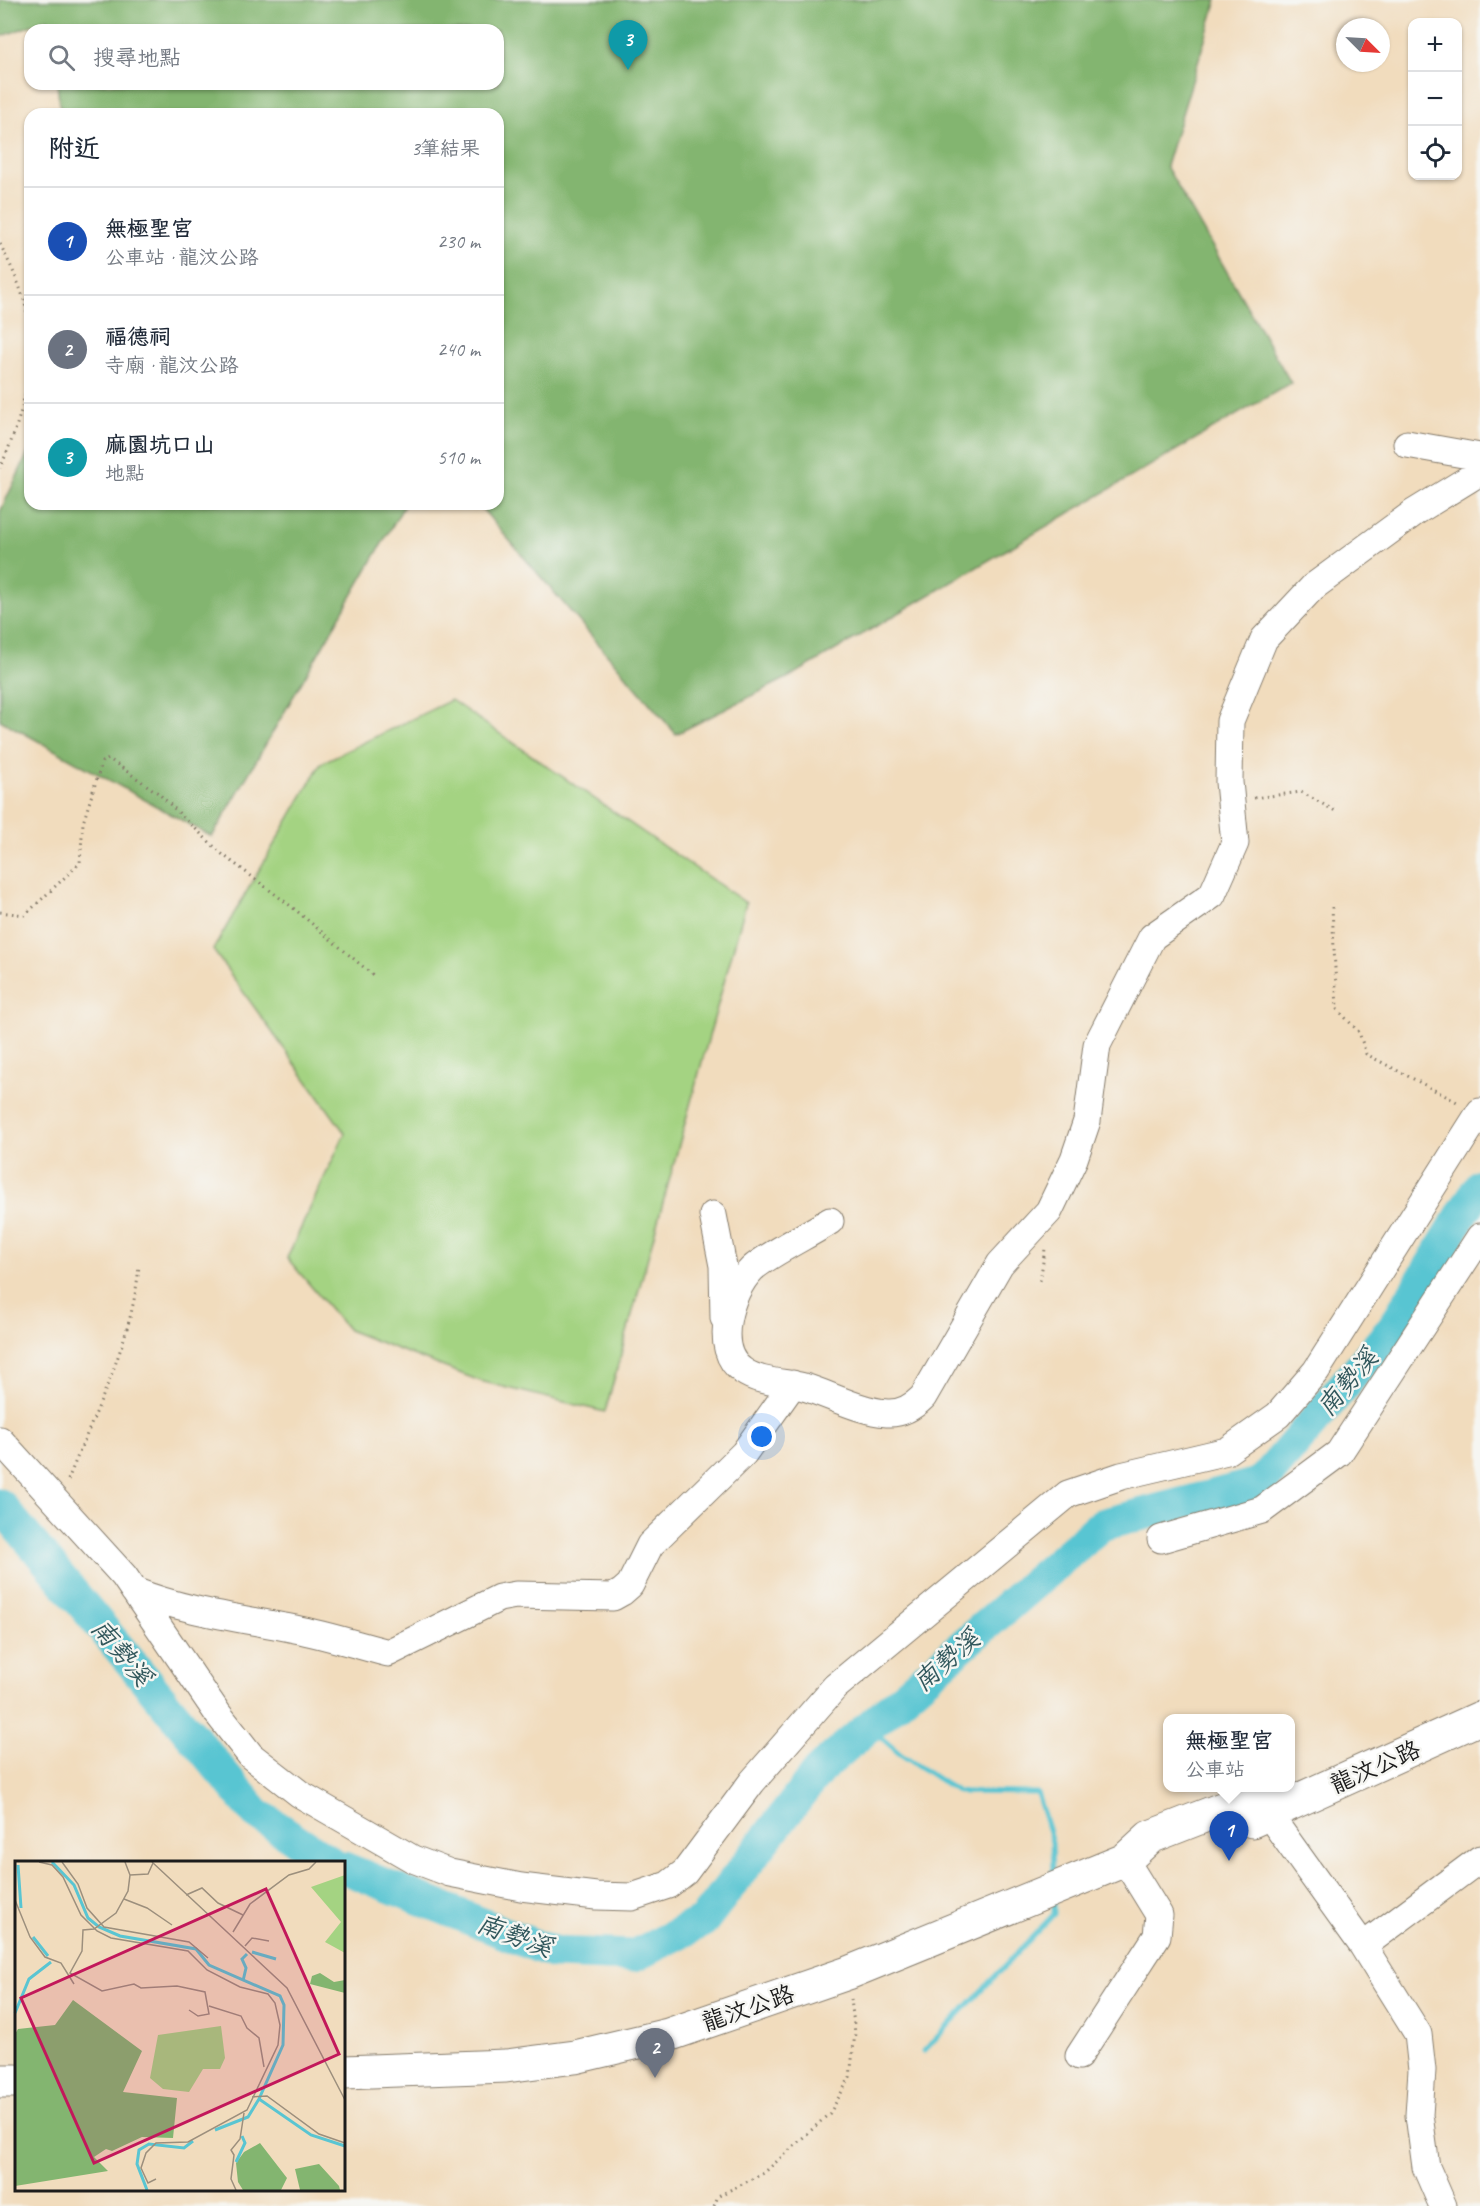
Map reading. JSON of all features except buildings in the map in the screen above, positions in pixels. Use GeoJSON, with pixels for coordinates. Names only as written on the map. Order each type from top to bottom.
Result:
{"type":"FeatureCollection","features":[{"type":"Feature","properties":{"kind":"main road","name":"龍汶公路"},"geometry":{"type":"LineString","coordinates":[[1295,1779],[1480,1694]]}},
{"type":"Feature","properties":{"kind":"main road","name":"龍汶公路"},"geometry":{"type":"LineString","coordinates":[[1295,1789],[1480,1719]]}},
{"type":"Feature","properties":{"kind":"main road","name":"龍汶公路"},"geometry":{"type":"LineString","coordinates":[[345,2072],[506,2066],[575,2057],[668,2035],[848,1973],[1125,1860],[1155,1858],[1268,1799],[1287,1792]]}},
{"type":"Feature","properties":{"kind":"lane"},"geometry":{"type":"LineString","coordinates":[[1407,444],[1480,457]]}},
{"type":"Feature","properties":{"kind":"lane"},"geometry":{"type":"LineString","coordinates":[[713,1215],[723,1266],[724,1337],[734,1361],[741,1370],[753,1377],[793,1384],[888,1413],[912,1409],[923,1397],[1000,1263],[1049,1211],[1074,1159],[1088,1121],[1097,1045],[1152,937],[1212,896],[1235,843],[1231,801],[1230,721],[1264,639],[1313,587],[1415,512],[1480,472]]}},
{"type":"Feature","properties":{"kind":"lane"},"geometry":{"type":"LineString","coordinates":[[0,1440],[124,1576],[212,1705],[251,1756],[300,1794],[413,1859],[450,1873],[501,1883],[596,1896],[632,1897],[668,1885],[685,1872],[752,1782],[835,1687],[1068,1494],[1121,1476],[1227,1451],[1278,1415],[1316,1371],[1480,1113]]}},
{"type":"Feature","properties":{"kind":"lane"},"geometry":{"type":"LineString","coordinates":[[724,1337],[731,1305],[752,1270],[830,1221]]}},
{"type":"Feature","properties":{"kind":"lane"},"geometry":{"type":"LineString","coordinates":[[1161,1539],[1262,1510],[1339,1453],[1480,1237]]}},
{"type":"Feature","properties":{"kind":"lane"},"geometry":{"type":"LineString","coordinates":[[134,1591],[167,1604],[209,1615],[296,1629],[388,1653],[499,1598],[516,1595],[613,1597],[630,1585],[650,1545],[744,1453],[793,1384]]}},
{"type":"Feature","properties":{"kind":"lane"},"geometry":{"type":"LineString","coordinates":[[1268,1799],[1418,2034],[1422,2070],[1419,2115],[1426,2167],[1443,2206]]}},
{"type":"Feature","properties":{"kind":"lane"},"geometry":{"type":"LineString","coordinates":[[1363,1946],[1480,1859]]}},
{"type":"Feature","properties":{"kind":"lane"},"geometry":{"type":"LineString","coordinates":[[1078,2056],[1157,1936],[1159,1915],[1125,1860]]}},
{"type":"Feature","properties":{"kind":"path"},"geometry":{"type":"LineString","coordinates":[[0,244],[18,280],[24,302]]}},
{"type":"Feature","properties":{"kind":"path"},"geometry":{"type":"LineString","coordinates":[[0,468],[10,445],[24,391]]}},
{"type":"Feature","properties":{"kind":"path"},"geometry":{"type":"LineString","coordinates":[[0,912],[25,915],[80,863],[84,823],[102,762],[109,759],[158,794],[222,854],[292,907],[373,975]]}},
{"type":"Feature","properties":{"kind":"path"},"geometry":{"type":"LineString","coordinates":[[1231,801],[1301,792],[1337,812]]}},
{"type":"Feature","properties":{"kind":"path"},"geometry":{"type":"LineString","coordinates":[[1332,907],[1337,1009],[1359,1032],[1366,1054],[1480,1113]]}},
{"type":"Feature","properties":{"kind":"path"},"geometry":{"type":"LineString","coordinates":[[58,1504],[124,1339],[138,1286],[139,1265]]}},
{"type":"Feature","properties":{"kind":"path"},"geometry":{"type":"LineString","coordinates":[[714,2206],[718,2196],[764,2173],[830,2113],[850,2077],[855,2033],[848,1973]]}},
{"type":"Feature","properties":{"kind":"green space"},"geometry":{"type":"Polygon","coordinates":[[[0,0],[1217,0],[1166,166],[1291,383],[793,675],[676,734],[483,510],[504,510],[504,108],[60,108],[58,90],[504,90],[504,24],[49,24],[48,19],[35,24],[24,24],[24,28],[0,37],[0,0]]]}},
{"type":"Feature","properties":{"kind":"green space"},"geometry":{"type":"Polygon","coordinates":[[[24,462],[24,510],[402,510],[212,837],[0,720],[0,512],[24,462]]]}},
{"type":"Feature","properties":{"kind":"green space"},"geometry":{"type":"Polygon","coordinates":[[[451,700],[746,903],[605,1412],[480,1381],[348,1330],[287,1258],[345,1133],[213,950],[321,763],[451,700]]]}},
{"type":"Feature","properties":{"kind":"waterway","name":"南勢溪"},"geometry":{"type":"LineString","coordinates":[[345,1868],[554,1953],[634,1956],[703,1921],[820,1769],[1101,1525],[1261,1483],[1392,1329],[1480,1185]]}},
{"type":"Feature","properties":{"kind":"waterway","name":"南勢溪"},"geometry":{"type":"LineString","coordinates":[[0,1505],[256,1813],[328,1861]]}},
{"type":"Feature","properties":{"kind":"waterway"},"geometry":{"type":"LineString","coordinates":[[869,1727],[900,1754],[958,1792],[1037,1793],[1052,1842],[1053,1876]]}},
{"type":"Feature","properties":{"kind":"waterway"},"geometry":{"type":"LineString","coordinates":[[924,2051],[1054,1914],[1054,1901]]}},
{"type":"Feature","properties":{"kind":"place","name":"麻園坑口山"},"geometry":{"type":"Point","coordinates":[628,70]}},
{"type":"Feature","properties":{"kind":"place","name":"無極聖宮"},"geometry":{"type":"Point","coordinates":[1229,1861]}},
{"type":"Feature","properties":{"kind":"place","name":"福德祠"},"geometry":{"type":"Point","coordinates":[655,2078]}}]}
